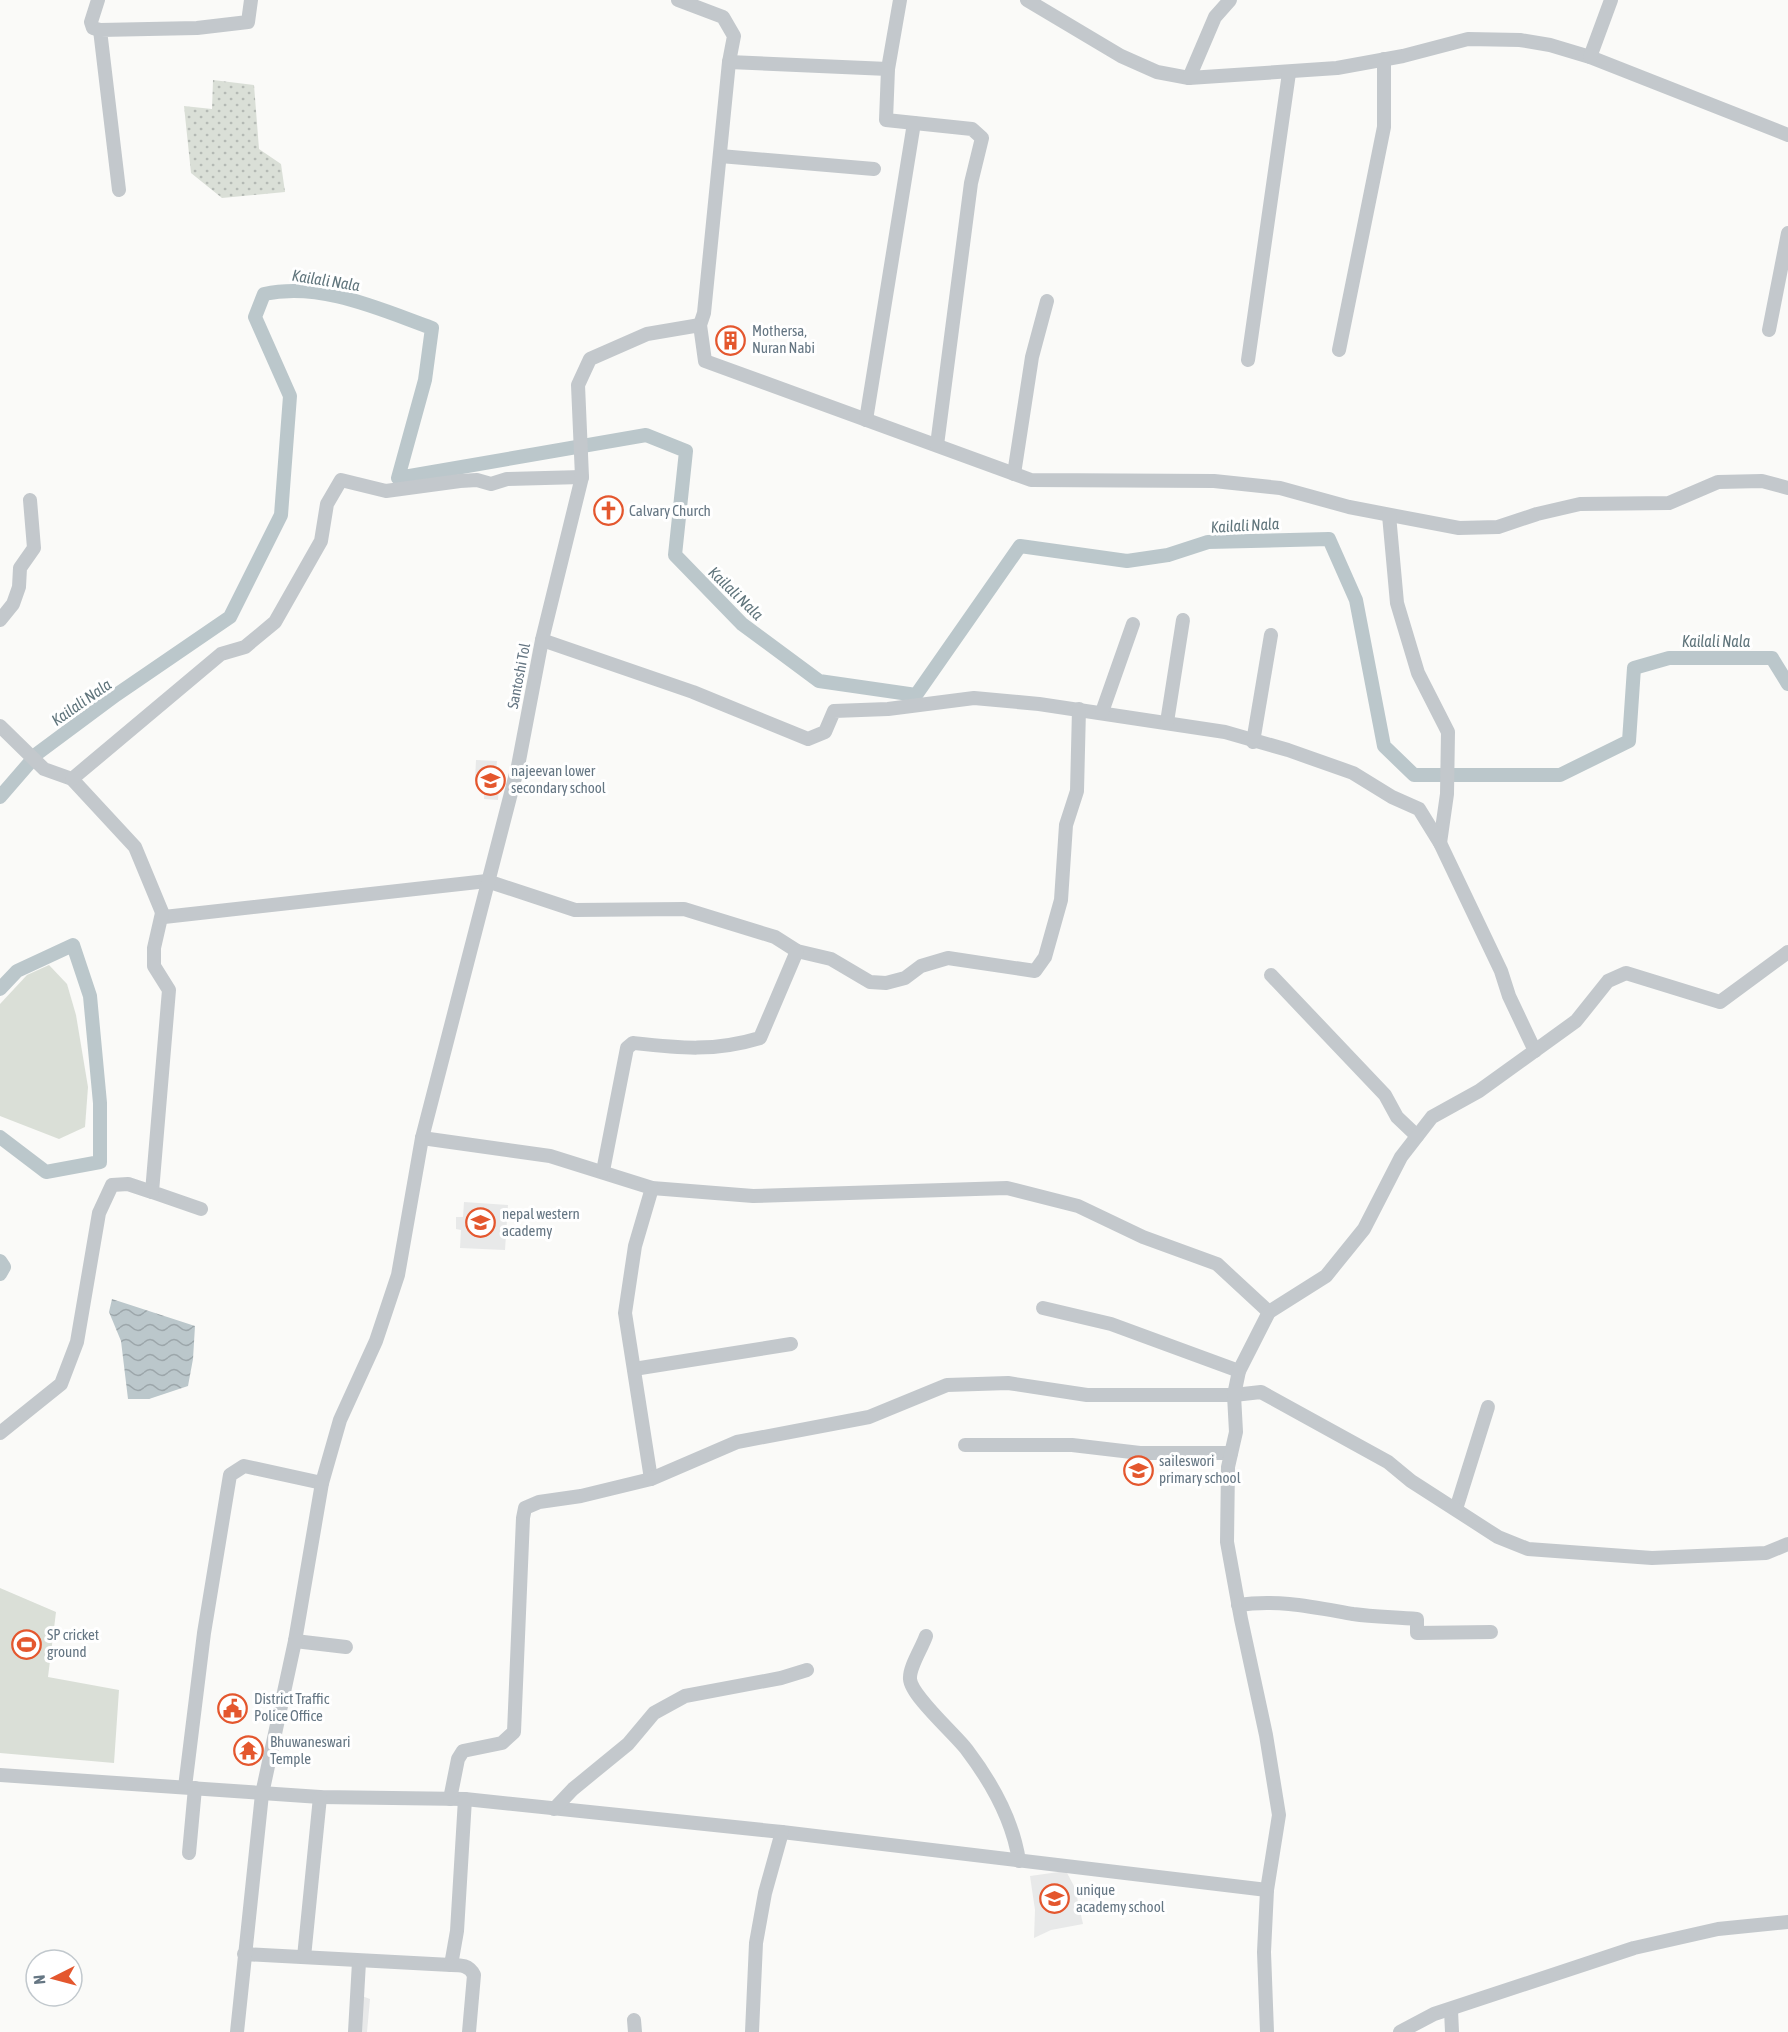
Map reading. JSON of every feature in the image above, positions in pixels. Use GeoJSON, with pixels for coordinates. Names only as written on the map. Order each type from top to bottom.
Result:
{"type":"FeatureCollection","features":[{"type":"Feature","properties":{"kind":"street"},"geometry":{"type":"LineString","coordinates":[[98,0],[91,22],[93,28],[100,30],[197,28],[248,22],[251,0]]}},
{"type":"Feature","properties":{"kind":"street"},"geometry":{"type":"LineString","coordinates":[[678,0],[723,17],[734,36],[729,62],[704,313],[700,325],[705,361],[1031,480],[1214,481],[1280,488],[1389,515],[1459,528],[1498,527],[1537,514],[1580,504],[1669,503],[1718,482],[1762,481],[1788,488]]}},
{"type":"Feature","properties":{"kind":"street"},"geometry":{"type":"LineString","coordinates":[[900,0],[888,69],[886,120],[972,129],[982,138],[971,183],[937,445]]}},
{"type":"Feature","properties":{"kind":"street"},"geometry":{"type":"LineString","coordinates":[[1027,0],[1121,56],[1157,72],[1190,78],[1289,73],[1384,59],[1468,39],[1520,40],[1550,45],[1590,57],[1788,135]]}},
{"type":"Feature","properties":{"kind":"street"},"geometry":{"type":"LineString","coordinates":[[1190,78],[1215,17],[1230,0]]}},
{"type":"Feature","properties":{"kind":"street"},"geometry":{"type":"LineString","coordinates":[[1590,57],[1611,0]]}},
{"type":"Feature","properties":{"kind":"street"},"geometry":{"type":"LineString","coordinates":[[100,30],[119,190]]}},
{"type":"Feature","properties":{"kind":"street"},"geometry":{"type":"LineString","coordinates":[[1339,350],[1384,127],[1384,59]]}},
{"type":"Feature","properties":{"kind":"street"},"geometry":{"type":"LineString","coordinates":[[729,62],[888,69]]}},
{"type":"Feature","properties":{"kind":"street"},"geometry":{"type":"LineString","coordinates":[[1248,360],[1262,255],[1282,135],[1289,73]]}},
{"type":"Feature","properties":{"kind":"street"},"geometry":{"type":"LineString","coordinates":[[866,420],[914,123]]}},
{"type":"Feature","properties":{"kind":"street"},"geometry":{"type":"LineString","coordinates":[[720,156],[874,169]]}},
{"type":"Feature","properties":{"kind":"street"},"geometry":{"type":"LineString","coordinates":[[1769,330],[1788,233]]}},
{"type":"Feature","properties":{"kind":"street"},"geometry":{"type":"LineString","coordinates":[[1014,474],[1032,357],[1047,301]]}},
{"type":"Feature","properties":{"kind":"street","name":"Santoshi Tol"},"geometry":{"type":"LineString","coordinates":[[237,2032],[262,1794],[295,1641],[322,1483],[340,1420],[376,1341],[398,1275],[422,1138],[518,766],[542,640],[582,471],[578,385],[590,359],[647,334],[700,325]]}},
{"type":"Feature","properties":{"kind":"street"},"geometry":{"type":"LineString","coordinates":[[72,779],[221,654],[245,647],[275,622],[321,541],[327,504],[341,480],[386,490],[477,480],[491,484],[507,479],[582,471]]}},
{"type":"Feature","properties":{"kind":"street"},"geometry":{"type":"LineString","coordinates":[[0,620],[13,604],[20,587],[20,568],[34,548],[30,500]]}},
{"type":"Feature","properties":{"kind":"street"},"geometry":{"type":"LineString","coordinates":[[1389,515],[1397,603],[1418,673],[1448,732],[1447,794],[1440,843]]}},
{"type":"Feature","properties":{"kind":"street"},"geometry":{"type":"LineString","coordinates":[[1167,722],[1183,620]]}},
{"type":"Feature","properties":{"kind":"street"},"geometry":{"type":"LineString","coordinates":[[1102,712],[1133,624]]}},
{"type":"Feature","properties":{"kind":"street"},"geometry":{"type":"LineString","coordinates":[[1253,741],[1270,635]]}},
{"type":"Feature","properties":{"kind":"street"},"geometry":{"type":"LineString","coordinates":[[542,640],[693,692],[808,739],[825,732],[834,711],[888,709],[974,698],[1102,712],[1225,732],[1332,764],[1419,809],[1440,843],[1502,970],[1509,996],[1535,1051]]}},
{"type":"Feature","properties":{"kind":"street"},"geometry":{"type":"LineString","coordinates":[[2,728],[44,769],[72,779],[135,847],[164,917],[487,881],[575,910],[684,909],[775,937],[797,951],[831,959],[870,982],[886,984],[905,978],[921,966],[948,958],[1035,971],[1045,957],[1061,900],[1066,825],[1077,791],[1078,709]]}},
{"type":"Feature","properties":{"kind":"street"},"geometry":{"type":"LineString","coordinates":[[152,1192],[169,990],[154,966],[154,948],[162,913]]}},
{"type":"Feature","properties":{"kind":"street"},"geometry":{"type":"LineString","coordinates":[[603,1171],[627,1048],[633,1043],[696,1049],[732,1046],[760,1038],[797,951]]}},
{"type":"Feature","properties":{"kind":"street"},"geometry":{"type":"LineString","coordinates":[[1267,2032],[1264,1952],[1267,1890],[1279,1815],[1266,1736],[1227,1542],[1228,1467],[1236,1432],[1234,1395],[1239,1371],[1269,1312],[1326,1276],[1364,1229],[1401,1157],[1432,1117],[1479,1091],[1576,1021],[1608,981],[1626,973],[1720,1002],[1788,952]]}},
{"type":"Feature","properties":{"kind":"street"},"geometry":{"type":"LineString","coordinates":[[1271,975],[1385,1095],[1397,1117],[1417,1136]]}},
{"type":"Feature","properties":{"kind":"street"},"geometry":{"type":"LineString","coordinates":[[422,1138],[550,1155],[652,1188],[753,1197],[1007,1188],[1078,1206],[1143,1237],[1217,1264],[1269,1312]]}},
{"type":"Feature","properties":{"kind":"street"},"geometry":{"type":"LineString","coordinates":[[0,1433],[61,1384],[77,1342],[99,1213],[112,1185],[128,1184],[201,1209]]}},
{"type":"Feature","properties":{"kind":"street"},"geometry":{"type":"LineString","coordinates":[[651,1479],[625,1313],[635,1246],[652,1188]]}},
{"type":"Feature","properties":{"kind":"street"},"geometry":{"type":"LineString","coordinates":[[1043,1308],[1111,1324],[1239,1371]]}},
{"type":"Feature","properties":{"kind":"street"},"geometry":{"type":"LineString","coordinates":[[634,1369],[791,1344]]}},
{"type":"Feature","properties":{"kind":"street"},"geometry":{"type":"LineString","coordinates":[[450,1799],[463,1751],[502,1743],[514,1732],[525,1508],[539,1502],[581,1496],[651,1479],[737,1442],[869,1417],[947,1385],[1008,1383],[1087,1395],[1234,1395],[1261,1392],[1388,1462],[1411,1481],[1498,1537],[1528,1549],[1652,1558],[1766,1553],[1788,1544]]}},
{"type":"Feature","properties":{"kind":"street"},"geometry":{"type":"LineString","coordinates":[[1455,1509],[1488,1407]]}},
{"type":"Feature","properties":{"kind":"street"},"geometry":{"type":"LineString","coordinates":[[964,1445],[1072,1445],[1140,1453],[1231,1453]]}},
{"type":"Feature","properties":{"kind":"street"},"geometry":{"type":"LineString","coordinates":[[189,1853],[190,1787],[204,1633],[230,1475],[244,1466],[322,1483]]}},
{"type":"Feature","properties":{"kind":"street"},"geometry":{"type":"LineString","coordinates":[[1238,1605],[1259,1602],[1306,1604],[1354,1614],[1417,1619],[1417,1633],[1491,1632]]}},
{"type":"Feature","properties":{"kind":"street"},"geometry":{"type":"LineString","coordinates":[[926,1636],[910,1676],[914,1690],[968,1751],[1004,1806],[1017,1844],[1019,1861]]}},
{"type":"Feature","properties":{"kind":"street"},"geometry":{"type":"LineString","coordinates":[[295,1641],[346,1647]]}},
{"type":"Feature","properties":{"kind":"street"},"geometry":{"type":"LineString","coordinates":[[554,1809],[628,1744],[654,1713],[671,1703],[685,1696],[781,1678],[807,1670]]}},
{"type":"Feature","properties":{"kind":"street"},"geometry":{"type":"LineString","coordinates":[[0,1776],[320,1797],[465,1799],[782,1832],[1267,1890]]}},
{"type":"Feature","properties":{"kind":"street"},"geometry":{"type":"LineString","coordinates":[[304,1957],[320,1797]]}},
{"type":"Feature","properties":{"kind":"street"},"geometry":{"type":"LineString","coordinates":[[451,1965],[457,1932],[465,1799]]}},
{"type":"Feature","properties":{"kind":"street"},"geometry":{"type":"LineString","coordinates":[[752,2032],[756,1942],[765,1893],[782,1832]]}},
{"type":"Feature","properties":{"kind":"street"},"geometry":{"type":"LineString","coordinates":[[1400,2032],[1434,2014],[1634,1948],[1718,1929],[1788,1922]]}},
{"type":"Feature","properties":{"kind":"street"},"geometry":{"type":"LineString","coordinates":[[244,1954],[359,1962],[462,1965],[471,1969],[474,1975],[469,2032]]}},
{"type":"Feature","properties":{"kind":"street"},"geometry":{"type":"LineString","coordinates":[[355,2032],[359,1962]]}},
{"type":"Feature","properties":{"kind":"street"},"geometry":{"type":"LineString","coordinates":[[1451,2010],[1452,2032]]}},
{"type":"Feature","properties":{"kind":"shaded area"},"geometry":{"type":"Polygon","coordinates":[[[213,80],[254,85],[259,149],[281,164],[285,192],[222,198],[191,173],[184,106],[212,109],[213,80]]]}},
{"type":"Feature","properties":{"kind":"shaded area","name":"najeevan lower secondary school"},"geometry":{"type":"Polygon","coordinates":[[[476,760],[497,761],[496,770],[500,771],[498,800],[484,799],[485,781],[475,780],[476,760]]]}},
{"type":"Feature","properties":{"kind":"shaded area"},"geometry":{"type":"Polygon","coordinates":[[[49,965],[67,984],[76,1015],[88,1087],[85,1127],[59,1139],[0,1116],[0,1004],[27,975],[49,965]]]}},
{"type":"Feature","properties":{"kind":"shaded area","name":"nepal western academy"},"geometry":{"type":"Polygon","coordinates":[[[464,1202],[508,1205],[505,1250],[460,1248],[461,1230],[456,1229],[456,1217],[463,1217],[464,1202]]]}},
{"type":"Feature","properties":{"kind":"shaded area","name":"saileswori primary school"},"geometry":{"type":"Polygon","coordinates":[[[1134,1459],[1148,1462],[1142,1482],[1129,1478],[1134,1459]]]}},
{"type":"Feature","properties":{"kind":"shaded area","name":"SP cricket ground"},"geometry":{"type":"Polygon","coordinates":[[[0,1588],[56,1612],[48,1677],[119,1690],[114,1763],[0,1753],[0,1588]]]}},
{"type":"Feature","properties":{"kind":"shaded area","name":"unique academy school"},"geometry":{"type":"Polygon","coordinates":[[[1066,1871],[1075,1888],[1083,1924],[1051,1930],[1034,1938],[1035,1910],[1030,1876],[1066,1871]]]}},
{"type":"Feature","properties":{"kind":"shaded area"},"geometry":{"type":"Polygon","coordinates":[[[362,1996],[370,1999],[367,2032],[358,2032],[362,1996]]]}},
{"type":"Feature","properties":{"kind":"water"},"geometry":{"type":"Polygon","coordinates":[[[112,1299],[195,1326],[193,1359],[188,1386],[149,1399],[128,1399],[121,1341],[109,1312],[112,1299]]]}},
{"type":"Feature","properties":{"kind":"waterway","name":"Kailali Nala"},"geometry":{"type":"LineString","coordinates":[[0,797],[38,753],[116,695],[230,617],[281,515],[290,396],[255,317],[264,294],[286,291],[329,294],[350,299],[432,328],[425,380],[398,478],[646,435],[686,451],[675,555],[742,624],[819,681],[916,695],[1020,546],[1127,561],[1168,555],[1208,542],[1329,539],[1356,600],[1384,746],[1414,775],[1560,775],[1629,741],[1634,668],[1669,658],[1772,658],[1788,684]]}},
{"type":"Feature","properties":{"kind":"waterway","name":"Kailali Nala"},"geometry":{"type":"LineString","coordinates":[[0,989],[17,971],[73,945],[90,996],[100,1103],[100,1162],[46,1172],[0,1137]]}},
{"type":"Feature","properties":{"kind":"waterway","name":"Kailali Nala"},"geometry":{"type":"LineString","coordinates":[[0,1261],[4,1267],[0,1274]]}},
{"type":"Feature","properties":{"kind":"place","name":"Mothersa, Nuran Nabi"},"geometry":{"type":"Point","coordinates":[731,340]}},
{"type":"Feature","properties":{"kind":"place","name":"Calvary Church"},"geometry":{"type":"Point","coordinates":[608,511]}},
{"type":"Feature","properties":{"kind":"place","name":"najeevan lower secondary school"},"geometry":{"type":"Point","coordinates":[490,780]}},
{"type":"Feature","properties":{"kind":"place","name":"nepal western academy"},"geometry":{"type":"Point","coordinates":[481,1223]}},
{"type":"Feature","properties":{"kind":"place","name":"saileswori primary school"},"geometry":{"type":"Point","coordinates":[1138,1470]}},
{"type":"Feature","properties":{"kind":"place","name":"SP cricket ground"},"geometry":{"type":"Point","coordinates":[26,1644]}},
{"type":"Feature","properties":{"kind":"place","name":"District Traffic Police Office"},"geometry":{"type":"Point","coordinates":[233,1708]}},
{"type":"Feature","properties":{"kind":"place","name":"Bhuwaneswari Temple"},"geometry":{"type":"Point","coordinates":[249,1751]}},
{"type":"Feature","properties":{"kind":"place","name":"unique academy school"},"geometry":{"type":"Point","coordinates":[1055,1899]}}]}
